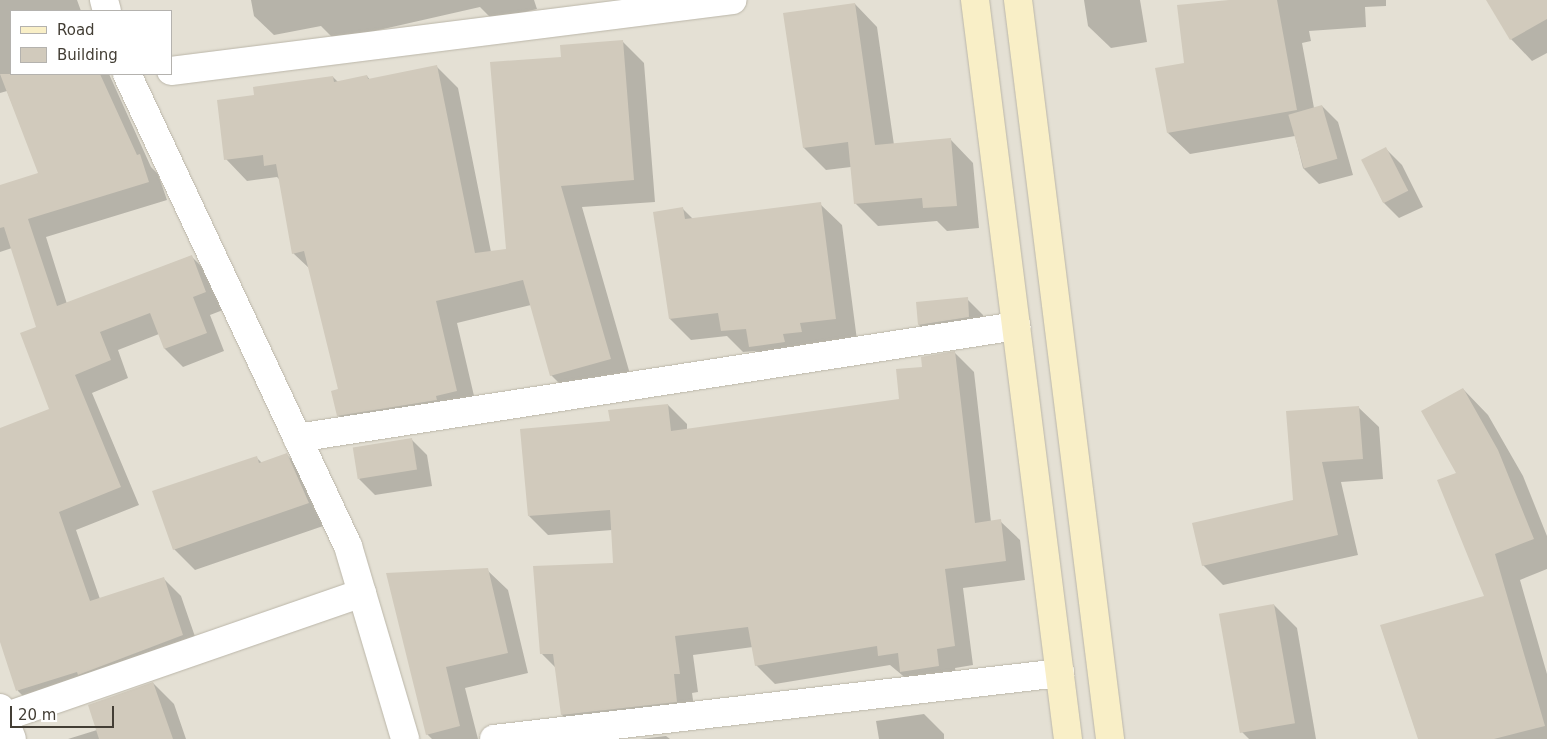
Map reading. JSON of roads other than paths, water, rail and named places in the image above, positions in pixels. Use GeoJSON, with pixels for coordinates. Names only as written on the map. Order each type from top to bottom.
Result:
{"type":"FeatureCollection","features":[{"type":"Feature","properties":{"kind":"main road"},"geometry":{"type":"LineString","coordinates":[[975,0],[1068,739]]}},
{"type":"Feature","properties":{"kind":"main road"},"geometry":{"type":"LineString","coordinates":[[1018,0],[1110,739]]}},
{"type":"Feature","properties":{"kind":"street"},"geometry":{"type":"LineString","coordinates":[[172,71],[733,0]]}},
{"type":"Feature","properties":{"kind":"street"},"geometry":{"type":"LineString","coordinates":[[135,75],[348,546],[405,739]]}},
{"type":"Feature","properties":{"kind":"street"},"geometry":{"type":"LineString","coordinates":[[298,438],[1016,326]]}},
{"type":"Feature","properties":{"kind":"street"},"geometry":{"type":"LineString","coordinates":[[5,724],[362,593]]}},
{"type":"Feature","properties":{"kind":"street"},"geometry":{"type":"LineString","coordinates":[[494,739],[1060,673]]}}]}
